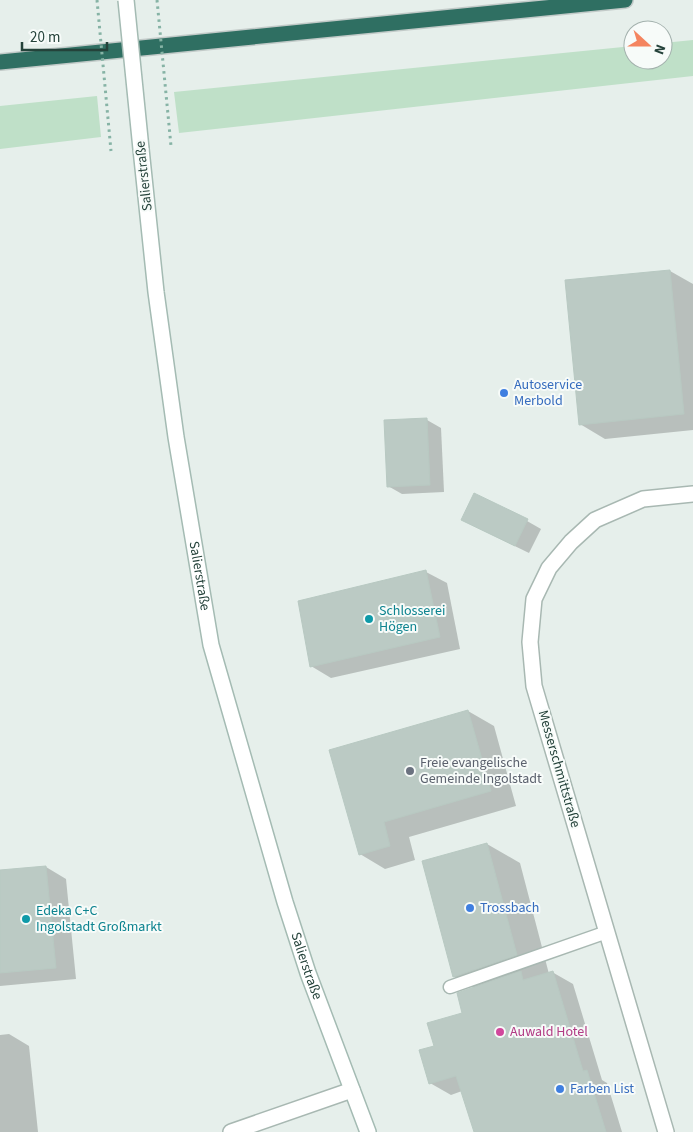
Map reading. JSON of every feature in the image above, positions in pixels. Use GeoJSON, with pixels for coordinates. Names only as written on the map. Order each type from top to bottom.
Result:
{"type":"FeatureCollection","features":[{"type":"Feature","properties":{"kind":"highway"},"geometry":{"type":"LineString","coordinates":[[0,62],[625,0]]}},
{"type":"Feature","properties":{"kind":"main road","name":"Salierstraße"},"geometry":{"type":"LineString","coordinates":[[126,0],[156,292],[174,427],[211,645],[285,902],[308,973],[368,1132]]}},
{"type":"Feature","properties":{"kind":"main road","name":"Messerschmittstraße"},"geometry":{"type":"LineString","coordinates":[[666,1132],[534,686],[530,642],[534,599],[549,568],[570,542],[595,520],[643,499],[693,494]]}},
{"type":"Feature","properties":{"kind":"main road"},"geometry":{"type":"LineString","coordinates":[[231,1132],[352,1090]]}},
{"type":"Feature","properties":{"kind":"lane"},"geometry":{"type":"LineString","coordinates":[[450,987],[607,932]]}},
{"type":"Feature","properties":{"kind":"path"},"geometry":{"type":"LineString","coordinates":[[97,0],[111,152]]}},
{"type":"Feature","properties":{"kind":"path"},"geometry":{"type":"LineString","coordinates":[[157,0],[171,146]]}},
{"type":"Feature","properties":{"kind":"green space"},"geometry":{"type":"Polygon","coordinates":[[[693,40],[693,76],[179,133],[174,92],[623,47],[623,70],[673,70],[673,42],[693,40]]]}},
{"type":"Feature","properties":{"kind":"green space"},"geometry":{"type":"Polygon","coordinates":[[[97,96],[101,137],[0,149],[0,106],[97,96]]]}},
{"type":"Feature","properties":{"kind":"building"},"geometry":{"type":"Polygon","coordinates":[[[670,270],[684,414],[579,425],[565,280],[670,270]]]}},
{"type":"Feature","properties":{"kind":"building"},"geometry":{"type":"Polygon","coordinates":[[[427,418],[430,485],[387,487],[384,420],[427,418]]]}},
{"type":"Feature","properties":{"kind":"building"},"geometry":{"type":"Polygon","coordinates":[[[474,493],[528,519],[515,546],[461,520],[474,493]]]}},
{"type":"Feature","properties":{"kind":"building","name":"Schlosserei Högen"},"geometry":{"type":"Polygon","coordinates":[[[426,570],[440,637],[310,667],[298,601],[426,570]]]}},
{"type":"Feature","properties":{"kind":"building","name":"Freie evangelische Gemeinde Ingolstadt"},"geometry":{"type":"Polygon","coordinates":[[[468,710],[491,791],[384,822],[390,846],[359,855],[329,750],[468,710]]]}},
{"type":"Feature","properties":{"kind":"building","name":"Trossbach"},"geometry":{"type":"Polygon","coordinates":[[[487,843],[517,955],[453,977],[422,861],[487,843]]]}},
{"type":"Feature","properties":{"kind":"building","name":"Edeka C+C Ingolstadt Großmarkt"},"geometry":{"type":"Polygon","coordinates":[[[46,866],[56,968],[0,973],[0,870],[46,866]]]}},
{"type":"Feature","properties":{"kind":"building"},"geometry":{"type":"Polygon","coordinates":[[[521,971],[523,980],[553,971],[583,1071],[587,1070],[606,1132],[474,1132],[456,1076],[429,1084],[419,1050],[434,1046],[427,1023],[462,1013],[457,993],[521,971]]]}},
{"type":"Feature","properties":{"kind":"place","name":"Autoservice Merbold"},"geometry":{"type":"Point","coordinates":[504,393]}},
{"type":"Feature","properties":{"kind":"place","name":"Schlosserei Högen"},"geometry":{"type":"Point","coordinates":[369,619]}},
{"type":"Feature","properties":{"kind":"place","name":"Freie evangelische Gemeinde Ingolstadt"},"geometry":{"type":"Point","coordinates":[410,771]}},
{"type":"Feature","properties":{"kind":"place","name":"Trossbach"},"geometry":{"type":"Point","coordinates":[470,908]}},
{"type":"Feature","properties":{"kind":"place","name":"Edeka C+C Ingolstadt Großmarkt"},"geometry":{"type":"Point","coordinates":[26,919]}},
{"type":"Feature","properties":{"kind":"place","name":"Auwald Hotel"},"geometry":{"type":"Point","coordinates":[500,1032]}},
{"type":"Feature","properties":{"kind":"place","name":"Farben List"},"geometry":{"type":"Point","coordinates":[560,1089]}}]}
